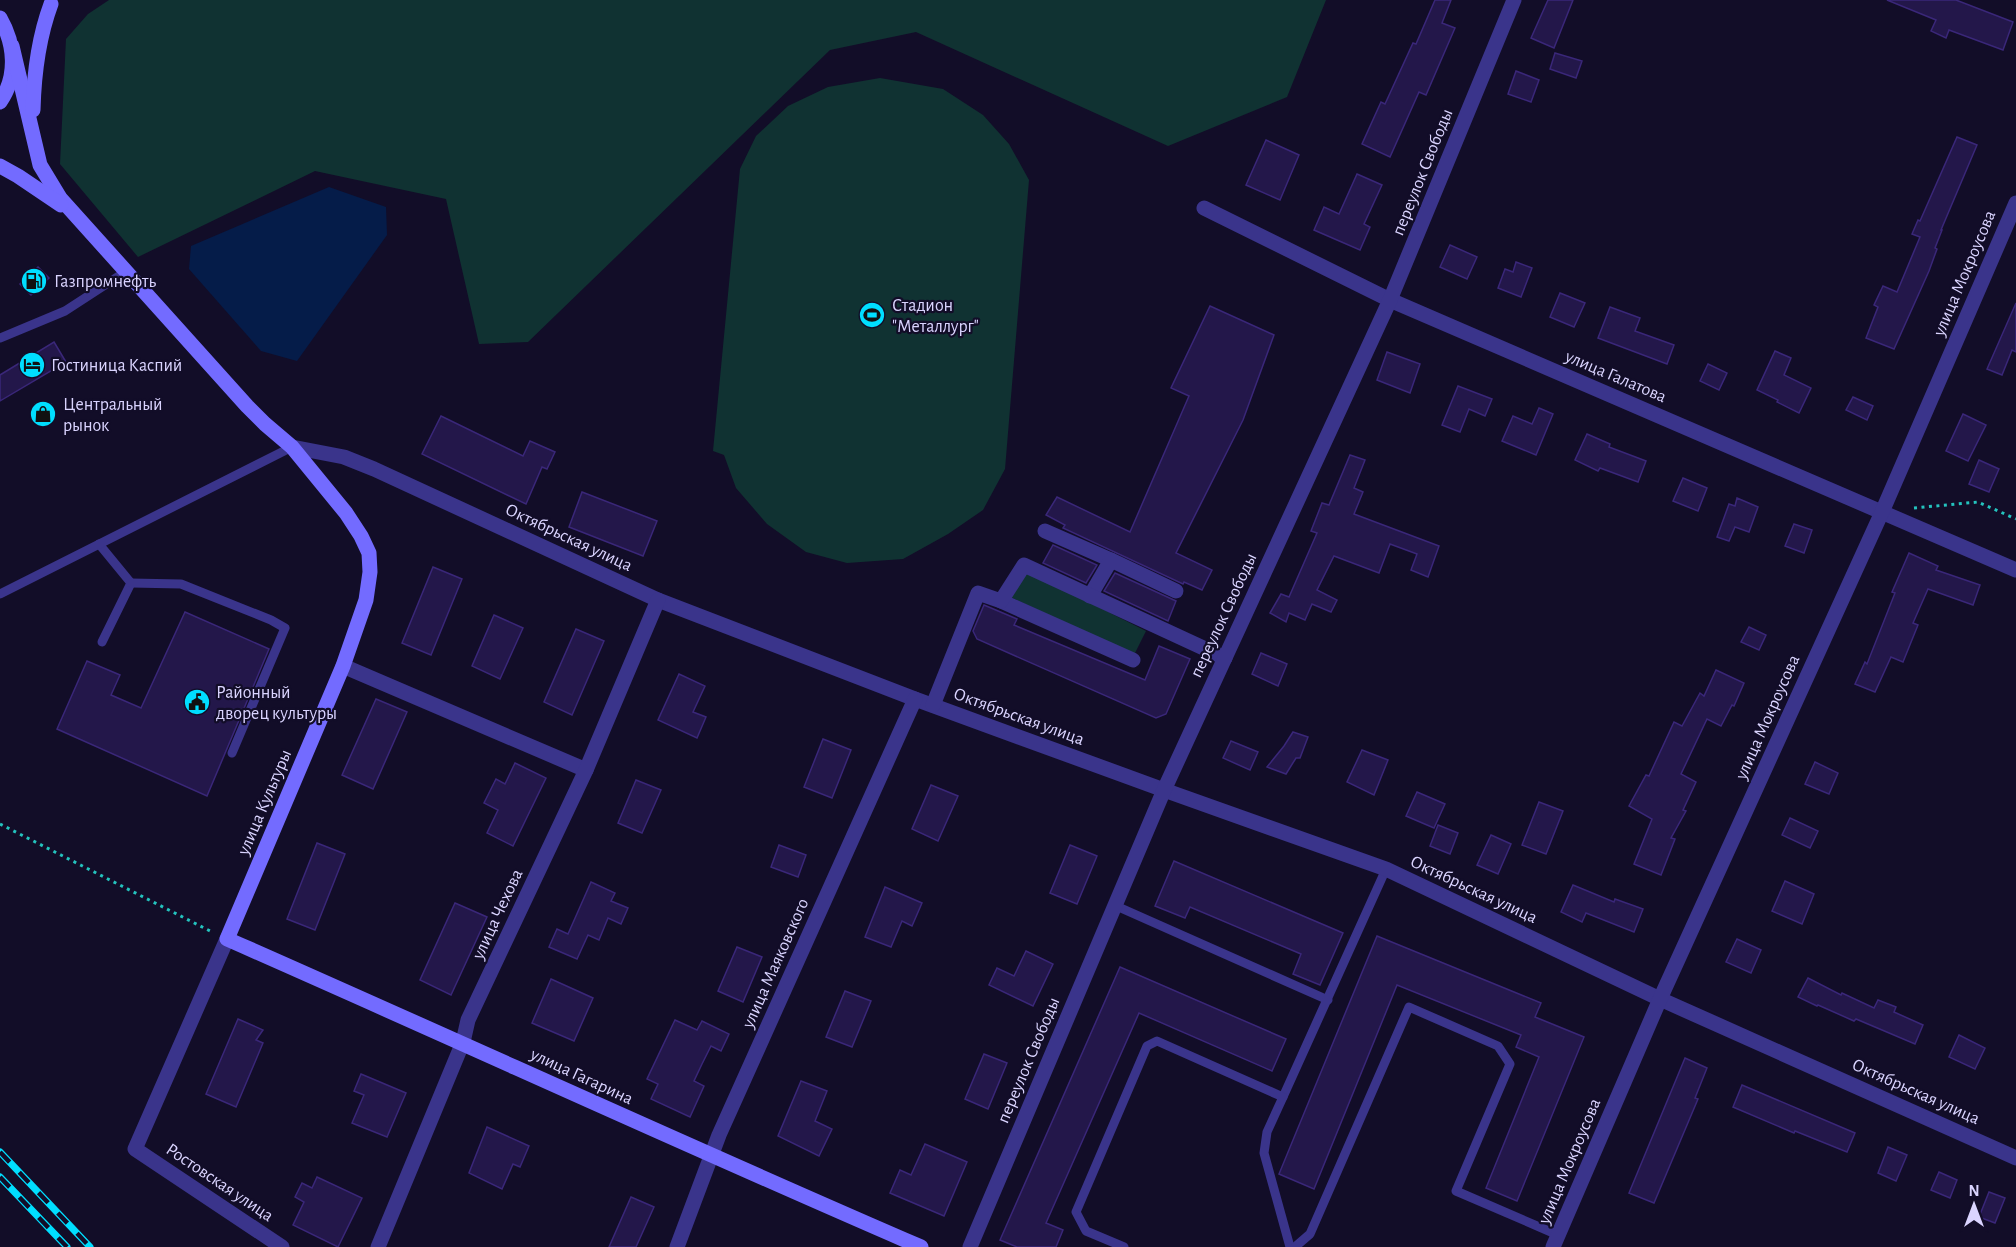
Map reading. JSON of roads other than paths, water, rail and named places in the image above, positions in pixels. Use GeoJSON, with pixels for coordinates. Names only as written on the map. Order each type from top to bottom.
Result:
{"type":"FeatureCollection","features":[{"type":"Feature","properties":{"kind":"main road"},"geometry":{"type":"LineString","coordinates":[[0,102],[52,2]]}},
{"type":"Feature","properties":{"kind":"main road"},"geometry":{"type":"LineString","coordinates":[[33,137],[36,53],[52,2]]}},
{"type":"Feature","properties":{"kind":"main road"},"geometry":{"type":"LineString","coordinates":[[0,18],[12,46],[40,165],[48,181],[77,218]]}},
{"type":"Feature","properties":{"kind":"main road"},"geometry":{"type":"LineString","coordinates":[[9,85],[12,46]]}},
{"type":"Feature","properties":{"kind":"main road"},"geometry":{"type":"LineString","coordinates":[[0,166],[77,218]]}},
{"type":"Feature","properties":{"kind":"main road","name":"Октябрьская улица"},"geometry":{"type":"LineString","coordinates":[[77,218],[247,406],[292,447]]}},
{"type":"Feature","properties":{"kind":"main road","name":"улица Культуры"},"geometry":{"type":"LineString","coordinates":[[227,939],[344,666],[366,600],[370,572],[369,553],[362,536],[292,447]]}},
{"type":"Feature","properties":{"kind":"main road","name":"улица Гагарина"},"geometry":{"type":"LineString","coordinates":[[227,939],[463,1042],[712,1157],[921,1247]]}},
{"type":"Feature","properties":{"kind":"street","name":"переулок Свободы"},"geometry":{"type":"LineString","coordinates":[[970,1247],[1164,790],[1390,300],[1514,0]]}},
{"type":"Feature","properties":{"kind":"street","name":"улица Мокроусова"},"geometry":{"type":"LineString","coordinates":[[1556,1241],[1660,999],[1882,512],[2016,202]]}},
{"type":"Feature","properties":{"kind":"street","name":"улица Галатова"},"geometry":{"type":"LineString","coordinates":[[1204,208],[1390,300],[2016,570]]}},
{"type":"Feature","properties":{"kind":"street","name":"Октябрьская улица"},"geometry":{"type":"LineString","coordinates":[[292,447],[344,457],[374,469],[658,600],[915,699],[1386,869],[1660,999],[2016,1158]]}},
{"type":"Feature","properties":{"kind":"street"},"geometry":{"type":"LineString","coordinates":[[1045,531],[1176,591]]}},
{"type":"Feature","properties":{"kind":"street"},"geometry":{"type":"LineString","coordinates":[[1090,596],[1111,560]]}},
{"type":"Feature","properties":{"kind":"street"},"geometry":{"type":"LineString","coordinates":[[1001,601],[1024,565],[1225,658]]}},
{"type":"Feature","properties":{"kind":"street"},"geometry":{"type":"LineString","coordinates":[[933,705],[978,593],[1133,660]]}},
{"type":"Feature","properties":{"kind":"street","name":"улица Чехова"},"geometry":{"type":"LineString","coordinates":[[378,1247],[463,1042],[468,1020],[586,770],[658,600]]}},
{"type":"Feature","properties":{"kind":"street"},"geometry":{"type":"LineString","coordinates":[[344,666],[586,770]]}},
{"type":"Feature","properties":{"kind":"street","name":"улица Маяковского"},"geometry":{"type":"LineString","coordinates":[[677,1247],[724,1124],[915,699]]}},
{"type":"Feature","properties":{"kind":"street","name":"улица Культуры"},"geometry":{"type":"LineString","coordinates":[[135,1149],[227,939]]}},
{"type":"Feature","properties":{"kind":"street","name":"Ростовская улица"},"geometry":{"type":"LineString","coordinates":[[135,1149],[282,1247]]}},
{"type":"Feature","properties":{"kind":"lane"},"geometry":{"type":"LineString","coordinates":[[0,338],[65,311],[125,272]]}},
{"type":"Feature","properties":{"kind":"lane"},"geometry":{"type":"LineString","coordinates":[[0,594],[292,447]]}},
{"type":"Feature","properties":{"kind":"lane"},"geometry":{"type":"LineString","coordinates":[[99,544],[131,583],[181,584],[271,620],[285,628],[232,753]]}},
{"type":"Feature","properties":{"kind":"lane"},"geometry":{"type":"LineString","coordinates":[[102,642],[131,583]]}},
{"type":"Feature","properties":{"kind":"lane"},"geometry":{"type":"LineString","coordinates":[[1290,1247],[1264,1153],[1267,1132],[1386,869]]}},
{"type":"Feature","properties":{"kind":"lane"},"geometry":{"type":"LineString","coordinates":[[1114,905],[1328,1000]]}},
{"type":"Feature","properties":{"kind":"lane"},"geometry":{"type":"LineString","coordinates":[[1295,1247],[1310,1234],[1409,1007],[1498,1046],[1510,1064],[1456,1191],[1556,1241]]}},
{"type":"Feature","properties":{"kind":"lane"},"geometry":{"type":"LineString","coordinates":[[1124,1247],[1086,1230],[1076,1212],[1147,1046],[1156,1041],[1283,1097]]}},
{"type":"Feature","properties":{"kind":"water"},"geometry":{"type":"Polygon","coordinates":[[[329,187],[386,207],[387,235],[297,361],[261,351],[189,269],[191,246],[329,187]]]}},
{"type":"Feature","properties":{"kind":"railway"},"geometry":{"type":"LineString","coordinates":[[0,1152],[90,1247]]}},
{"type":"Feature","properties":{"kind":"railway"},"geometry":{"type":"LineString","coordinates":[[0,1177],[67,1247]]}},
{"type":"Feature","properties":{"kind":"place","name":"Газпромнефть"},"geometry":{"type":"Point","coordinates":[34,281]}},
{"type":"Feature","properties":{"kind":"place","name":"Стадион \"Металлург\""},"geometry":{"type":"Point","coordinates":[872,315]}},
{"type":"Feature","properties":{"kind":"place","name":"Гостиница Каспий"},"geometry":{"type":"Point","coordinates":[32,365]}},
{"type":"Feature","properties":{"kind":"place","name":"Центральный рынок"},"geometry":{"type":"Point","coordinates":[43,414]}},
{"type":"Feature","properties":{"kind":"place","name":"Районный дворец культуры"},"geometry":{"type":"Point","coordinates":[197,702]}}]}
